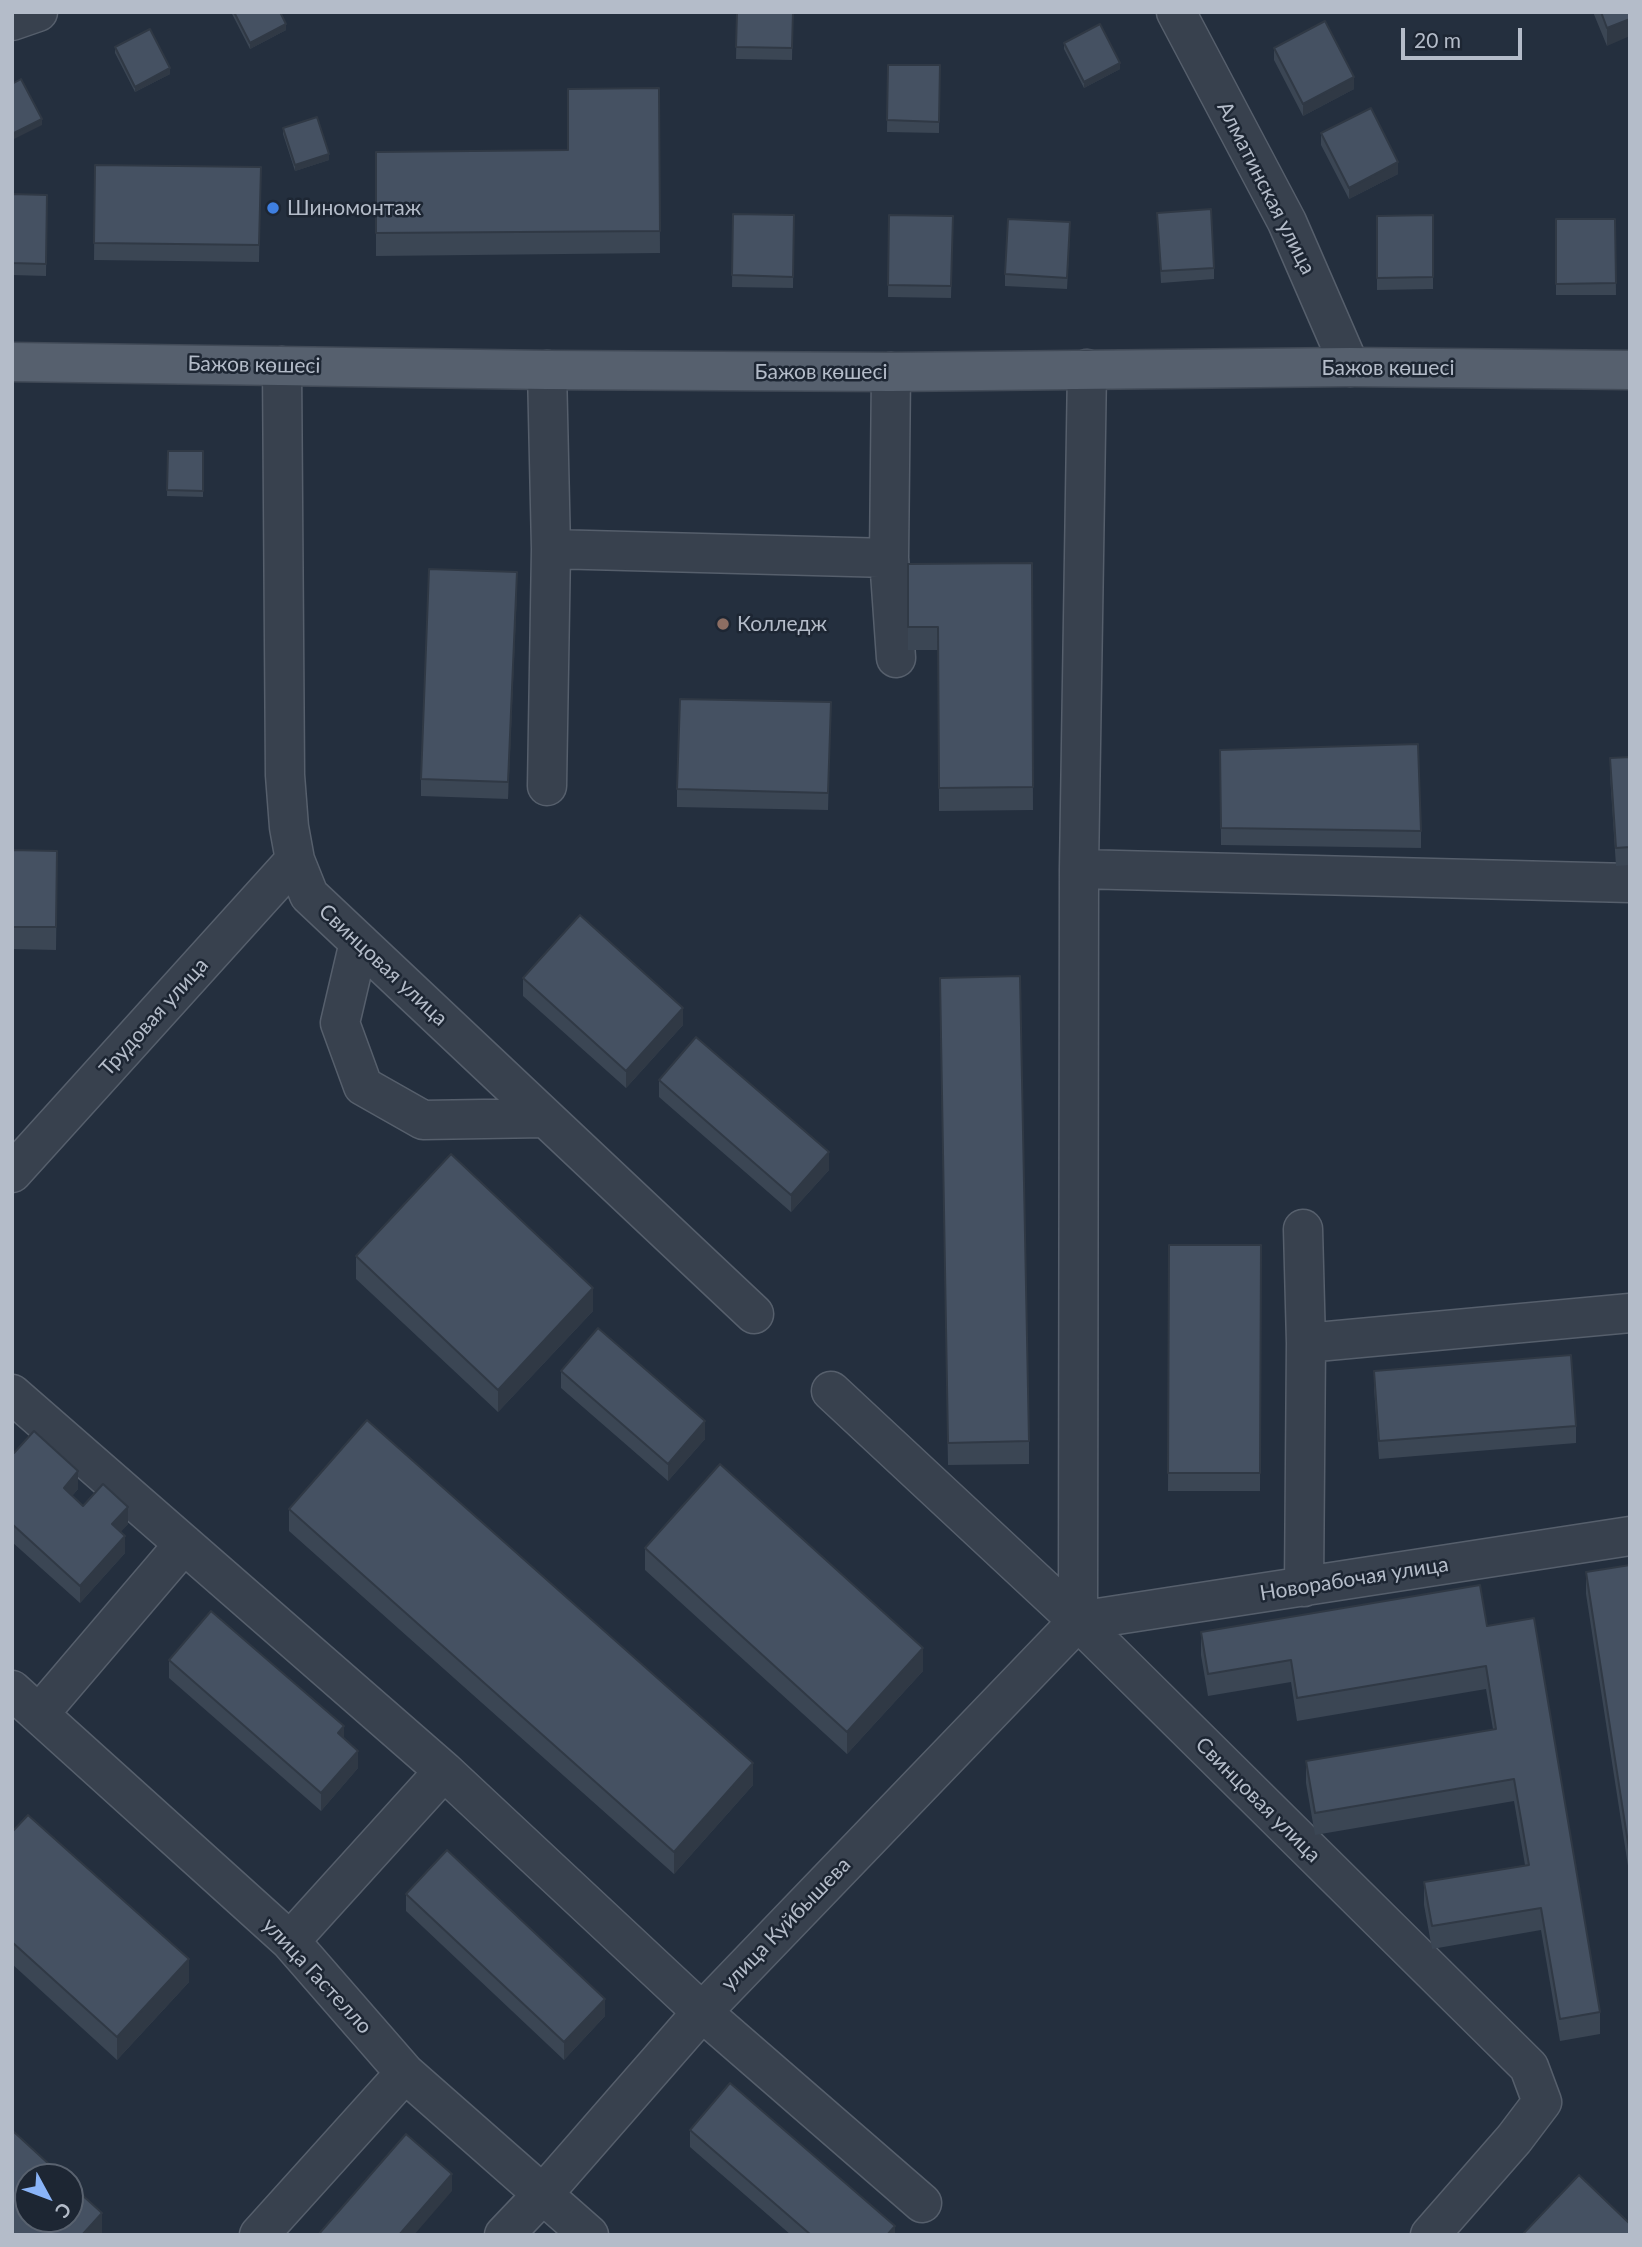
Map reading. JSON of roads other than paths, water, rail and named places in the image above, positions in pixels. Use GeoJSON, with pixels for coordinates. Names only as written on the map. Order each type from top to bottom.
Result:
{"type":"FeatureCollection","features":[{"type":"Feature","properties":{"kind":"main road","name":"Бажов көшесі"},"geometry":{"type":"LineString","coordinates":[[12,362],[891,372],[1350,367],[1630,370]]}},
{"type":"Feature","properties":{"kind":"street"},"geometry":{"type":"LineString","coordinates":[[12,21],[38,12]]}},
{"type":"Feature","properties":{"kind":"street","name":"Алматинская улица"},"geometry":{"type":"LineString","coordinates":[[1176,12],[1287,222],[1350,367]]}},
{"type":"Feature","properties":{"kind":"street","name":"Свинцовая улица"},"geometry":{"type":"LineString","coordinates":[[282,366],[285,775],[289,827],[295,860],[309,895],[754,1314]]}},
{"type":"Feature","properties":{"kind":"street"},"geometry":{"type":"LineString","coordinates":[[1078,1622],[1079,869],[1087,369]]}},
{"type":"Feature","properties":{"kind":"street"},"geometry":{"type":"LineString","coordinates":[[547,370],[551,549],[547,786]]}},
{"type":"Feature","properties":{"kind":"street"},"geometry":{"type":"LineString","coordinates":[[891,372],[889,558],[896,658]]}},
{"type":"Feature","properties":{"kind":"street"},"geometry":{"type":"LineString","coordinates":[[551,549],[889,558]]}},
{"type":"Feature","properties":{"kind":"street","name":"Трудовая улица"},"geometry":{"type":"LineString","coordinates":[[12,1173],[295,860]]}},
{"type":"Feature","properties":{"kind":"street"},"geometry":{"type":"LineString","coordinates":[[1079,869],[1630,883]]}},
{"type":"Feature","properties":{"kind":"street"},"geometry":{"type":"LineString","coordinates":[[359,942],[341,1023],[363,1086],[423,1120],[545,1118]]}},
{"type":"Feature","properties":{"kind":"street"},"geometry":{"type":"LineString","coordinates":[[1303,1228],[1306,1343],[1304,1587]]}},
{"type":"Feature","properties":{"kind":"street"},"geometry":{"type":"LineString","coordinates":[[1306,1343],[1630,1313]]}},
{"type":"Feature","properties":{"kind":"street","name":"Свинцовая улица"},"geometry":{"type":"LineString","coordinates":[[831,1391],[1078,1622],[1529,2067],[1542,2102],[1514,2139],[1430,2235]]}},
{"type":"Feature","properties":{"kind":"street"},"geometry":{"type":"LineString","coordinates":[[12,1394],[443,1771],[702,2012],[922,2203]]}},
{"type":"Feature","properties":{"kind":"street","name":"Новорабочая улица"},"geometry":{"type":"LineString","coordinates":[[1078,1622],[1630,1536]]}},
{"type":"Feature","properties":{"kind":"street"},"geometry":{"type":"LineString","coordinates":[[25,1702],[184,1544]]}},
{"type":"Feature","properties":{"kind":"street","name":"улица Куйбышева"},"geometry":{"type":"LineString","coordinates":[[504,2235],[702,2012],[1078,1622]]}},
{"type":"Feature","properties":{"kind":"street","name":"улица Гастелло"},"geometry":{"type":"LineString","coordinates":[[25,1702],[290,1941],[405,2073],[589,2235]]}},
{"type":"Feature","properties":{"kind":"street"},"geometry":{"type":"LineString","coordinates":[[290,1941],[443,1771]]}},
{"type":"Feature","properties":{"kind":"street"},"geometry":{"type":"LineString","coordinates":[[259,2235],[405,2073]]}},
{"type":"Feature","properties":{"kind":"place","name":"Шиномонтаж"},"geometry":{"type":"Point","coordinates":[273,208]}},
{"type":"Feature","properties":{"kind":"place","name":"Колледж"},"geometry":{"type":"Point","coordinates":[723,624]}}]}
